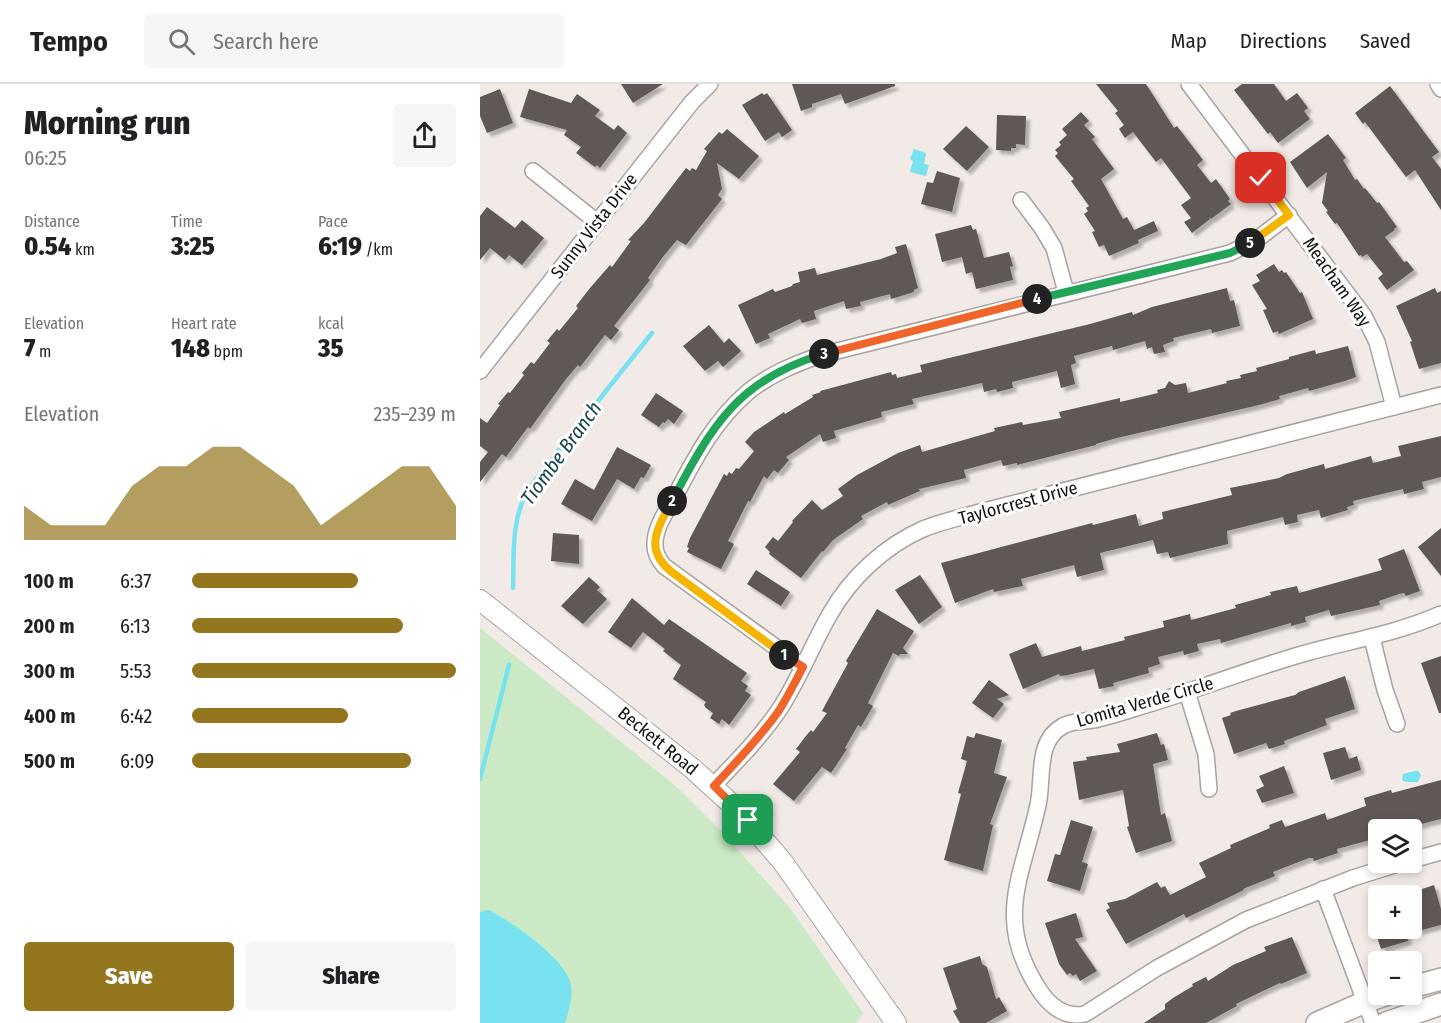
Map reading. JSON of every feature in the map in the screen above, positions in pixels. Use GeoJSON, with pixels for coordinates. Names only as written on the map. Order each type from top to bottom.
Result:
{"type":"FeatureCollection","features":[{"type":"Feature","properties":{"kind":"main road"},"geometry":{"type":"LineString","coordinates":[[1422,984],[1441,979]]}},
{"type":"Feature","properties":{"kind":"main road"},"geometry":{"type":"LineString","coordinates":[[1317,1023],[1368,1001]]}},
{"type":"Feature","properties":{"kind":"main road"},"geometry":{"type":"LineString","coordinates":[[1386,1023],[1441,1004]]}},
{"type":"Feature","properties":{"kind":"street","name":"Sunny Vista Drive"},"geometry":{"type":"LineString","coordinates":[[480,371],[692,102],[710,84]]}},
{"type":"Feature","properties":{"kind":"street","name":"Meacham Way"},"geometry":{"type":"LineString","coordinates":[[1190,84],[1364,316],[1377,342],[1394,407]]}},
{"type":"Feature","properties":{"kind":"street"},"geometry":{"type":"LineString","coordinates":[[1438,84],[1441,88]]}},
{"type":"Feature","properties":{"kind":"street"},"geometry":{"type":"LineString","coordinates":[[533,171],[597,222]]}},
{"type":"Feature","properties":{"kind":"street"},"geometry":{"type":"LineString","coordinates":[[1021,200],[1054,248],[1066,292]]}},
{"type":"Feature","properties":{"kind":"street"},"geometry":{"type":"LineString","coordinates":[[803,667],[673,573],[657,556],[655,544],[658,528],[702,444],[723,416],[750,390],[801,362],[821,355],[1066,292],[1230,253],[1256,240],[1289,215]]}},
{"type":"Feature","properties":{"kind":"street","name":"Taylorcrest Drive"},"geometry":{"type":"LineString","coordinates":[[714,786],[779,710],[831,612],[856,579],[894,545],[924,529],[992,509],[1441,395]]}},
{"type":"Feature","properties":{"kind":"street","name":"Beckett Road"},"geometry":{"type":"LineString","coordinates":[[480,600],[714,786],[748,820],[776,854],[896,1023]]}},
{"type":"Feature","properties":{"kind":"street","name":"Lomita Verde Circle"},"geometry":{"type":"LineString","coordinates":[[1368,873],[1246,920],[1190,949],[1085,1014],[1073,1016],[1051,1004],[1039,990],[1021,956],[1013,909],[1018,875],[1040,801],[1043,754],[1052,736],[1063,726],[1110,716],[1290,658],[1372,638],[1441,614]]}},
{"type":"Feature","properties":{"kind":"street"},"geometry":{"type":"LineString","coordinates":[[1372,638],[1384,690],[1397,724]]}},
{"type":"Feature","properties":{"kind":"street"},"geometry":{"type":"LineString","coordinates":[[1187,692],[1206,754],[1209,789]]}},
{"type":"Feature","properties":{"kind":"street"},"geometry":{"type":"LineString","coordinates":[[1422,858],[1441,852]]}},
{"type":"Feature","properties":{"kind":"street"},"geometry":{"type":"LineString","coordinates":[[1323,889],[1373,1023]]}},
{"type":"Feature","properties":{"kind":"green space"},"geometry":{"type":"Polygon","coordinates":[[[480,628],[677,787],[723,833],[790,908],[863,1013],[856,1023],[480,1023],[480,628]]]}},
{"type":"Feature","properties":{"kind":"water"},"geometry":{"type":"Polygon","coordinates":[[[914,149],[926,153],[924,164],[929,165],[926,176],[910,172],[913,161],[910,159],[914,149]]]}},
{"type":"Feature","properties":{"kind":"water"},"geometry":{"type":"Polygon","coordinates":[[[1415,771],[1421,775],[1418,782],[1402,780],[1403,774],[1415,771]]]}},
{"type":"Feature","properties":{"kind":"water"},"geometry":{"type":"Polygon","coordinates":[[[489,910],[535,941],[565,971],[570,981],[571,991],[565,1023],[480,1023],[480,912],[489,910]]]}},
{"type":"Feature","properties":{"kind":"building"},"geometry":{"type":"Polygon","coordinates":[[[621,84],[663,84],[633,103],[621,84]]]}},
{"type":"Feature","properties":{"kind":"building"},"geometry":{"type":"Polygon","coordinates":[[[792,84],[895,84],[895,86],[845,104],[841,94],[812,104],[812,107],[801,111],[792,84]]]}},
{"type":"Feature","properties":{"kind":"building"},"geometry":{"type":"Polygon","coordinates":[[[1096,84],[1146,84],[1174,128],[1177,126],[1203,160],[1197,165],[1211,183],[1216,179],[1231,204],[1211,219],[1209,217],[1210,219],[1192,233],[1184,222],[1191,218],[1181,205],[1191,198],[1161,158],[1156,162],[1133,132],[1125,138],[1119,129],[1124,125],[1115,113],[1118,111],[1096,84]]]}},
{"type":"Feature","properties":{"kind":"building"},"geometry":{"type":"Polygon","coordinates":[[[1242,84],[1274,84],[1286,101],[1297,93],[1308,108],[1304,111],[1310,119],[1278,143],[1270,132],[1268,134],[1234,90],[1242,84]]]}},
{"type":"Feature","properties":{"kind":"building"},"geometry":{"type":"Polygon","coordinates":[[[1390,86],[1439,152],[1432,157],[1441,169],[1441,210],[1415,170],[1406,177],[1365,122],[1363,124],[1355,113],[1390,86]]]}},
{"type":"Feature","properties":{"kind":"building"},"geometry":{"type":"Polygon","coordinates":[[[500,89],[513,123],[487,133],[480,116],[480,97],[500,89]]]}},
{"type":"Feature","properties":{"kind":"building"},"geometry":{"type":"Polygon","coordinates":[[[529,89],[571,103],[577,94],[600,110],[595,116],[614,130],[618,125],[627,133],[600,168],[597,165],[595,167],[576,153],[581,147],[564,135],[567,130],[520,117],[529,89]]]}},
{"type":"Feature","properties":{"kind":"building"},"geometry":{"type":"Polygon","coordinates":[[[762,93],[764,95],[767,93],[792,130],[782,137],[779,132],[765,141],[742,105],[762,93]]]}},
{"type":"Feature","properties":{"kind":"building"},"geometry":{"type":"Polygon","coordinates":[[[1081,112],[1089,121],[1084,125],[1095,137],[1092,139],[1114,169],[1101,179],[1123,219],[1127,217],[1134,230],[1154,221],[1158,231],[1138,240],[1139,243],[1109,256],[1104,245],[1099,247],[1092,232],[1095,231],[1084,214],[1088,211],[1086,208],[1089,206],[1071,181],[1074,179],[1055,156],[1058,153],[1055,150],[1061,145],[1059,142],[1067,135],[1062,129],[1081,112]]]}},
{"type":"Feature","properties":{"kind":"building"},"geometry":{"type":"Polygon","coordinates":[[[997,115],[1026,116],[1025,145],[1016,144],[1016,148],[1011,148],[1011,151],[996,150],[997,115]]]}},
{"type":"Feature","properties":{"kind":"building"},"geometry":{"type":"Polygon","coordinates":[[[966,126],[989,147],[967,171],[943,149],[966,126]]]}},
{"type":"Feature","properties":{"kind":"building"},"geometry":{"type":"Polygon","coordinates":[[[727,129],[759,156],[739,179],[717,163],[722,189],[718,195],[722,199],[686,245],[677,240],[648,278],[650,280],[614,326],[619,330],[611,340],[605,335],[580,367],[578,365],[566,379],[530,429],[528,427],[506,457],[502,454],[480,482],[480,462],[488,452],[480,446],[480,418],[487,423],[500,405],[498,404],[524,375],[522,373],[531,362],[534,364],[550,343],[547,341],[557,329],[559,331],[578,308],[576,306],[610,265],[612,267],[631,241],[628,240],[686,168],[690,171],[692,168],[696,170],[707,151],[704,149],[719,132],[722,134],[727,129]]]}},
{"type":"Feature","properties":{"kind":"building"},"geometry":{"type":"Polygon","coordinates":[[[1328,134],[1346,158],[1343,160],[1355,180],[1357,179],[1377,203],[1379,202],[1397,227],[1385,237],[1404,262],[1407,261],[1414,270],[1387,290],[1378,278],[1383,274],[1367,254],[1359,256],[1337,223],[1335,224],[1326,212],[1328,211],[1322,203],[1327,172],[1307,188],[1290,162],[1328,134]]]}},
{"type":"Feature","properties":{"kind":"building"},"geometry":{"type":"Polygon","coordinates":[[[937,171],[960,178],[952,212],[921,204],[927,182],[933,183],[937,171]]]}},
{"type":"Feature","properties":{"kind":"building"},"geometry":{"type":"Polygon","coordinates":[[[487,207],[515,228],[522,220],[544,238],[522,265],[509,255],[505,260],[490,248],[480,260],[480,216],[487,207]]]}},
{"type":"Feature","properties":{"kind":"building"},"geometry":{"type":"Polygon","coordinates":[[[971,225],[973,230],[976,229],[984,258],[1009,252],[1013,266],[1010,267],[1013,280],[976,289],[972,272],[966,274],[962,257],[942,262],[935,234],[971,225]]]}},
{"type":"Feature","properties":{"kind":"building"},"geometry":{"type":"Polygon","coordinates":[[[906,244],[918,288],[914,292],[891,299],[890,294],[860,302],[861,306],[846,309],[844,301],[814,311],[816,319],[802,323],[800,319],[768,334],[770,338],[756,344],[738,305],[773,289],[775,292],[800,282],[798,272],[815,268],[817,275],[881,259],[897,253],[895,247],[906,244]]]}},
{"type":"Feature","properties":{"kind":"building"},"geometry":{"type":"Polygon","coordinates":[[[1274,264],[1279,272],[1282,270],[1286,272],[1300,293],[1302,292],[1313,319],[1279,334],[1278,331],[1273,333],[1263,310],[1267,309],[1252,285],[1260,281],[1256,275],[1274,264]]]}},
{"type":"Feature","properties":{"kind":"building"},"geometry":{"type":"Polygon","coordinates":[[[1227,288],[1230,301],[1234,300],[1240,326],[1212,333],[1211,329],[1173,338],[1174,341],[1163,345],[1165,352],[1154,354],[1152,347],[1147,349],[1145,341],[1113,350],[1112,346],[1074,356],[1076,363],[1071,365],[1075,384],[1061,388],[1057,371],[1012,382],[1013,388],[997,392],[996,389],[984,392],[982,383],[912,399],[914,404],[881,412],[882,417],[834,431],[836,438],[823,442],[820,434],[786,457],[789,460],[778,473],[774,470],[767,479],[764,476],[750,502],[748,501],[728,541],[734,544],[721,569],[687,552],[690,538],[724,474],[727,476],[729,472],[732,474],[736,468],[739,469],[754,451],[745,442],[754,432],[820,391],[891,372],[892,375],[896,374],[897,378],[922,372],[920,365],[1132,312],[1133,315],[1152,307],[1227,288]]]}},
{"type":"Feature","properties":{"kind":"building"},"geometry":{"type":"Polygon","coordinates":[[[1435,288],[1437,293],[1441,291],[1441,363],[1419,369],[1410,342],[1412,341],[1396,306],[1435,288]]]}},
{"type":"Feature","properties":{"kind":"building"},"geometry":{"type":"Polygon","coordinates":[[[709,325],[724,343],[729,338],[741,351],[723,367],[718,361],[705,371],[683,346],[709,325]]]}},
{"type":"Feature","properties":{"kind":"building"},"geometry":{"type":"Polygon","coordinates":[[[1348,346],[1356,377],[1345,381],[1309,391],[1308,388],[1279,396],[1280,399],[1259,405],[1117,438],[1017,465],[1017,463],[1003,466],[1001,460],[964,470],[966,478],[919,489],[920,491],[888,505],[887,502],[861,516],[863,519],[833,540],[801,578],[769,554],[770,552],[765,547],[773,537],[778,541],[792,521],[812,500],[822,510],[843,496],[838,489],[857,475],[898,453],[920,445],[922,452],[995,431],[994,428],[1022,422],[1023,425],[1061,418],[1059,412],[1120,398],[1120,402],[1158,393],[1157,390],[1165,388],[1169,381],[1175,385],[1186,383],[1188,393],[1227,383],[1226,381],[1241,378],[1240,375],[1257,371],[1256,368],[1289,359],[1289,357],[1315,350],[1316,354],[1348,346]]]}},
{"type":"Feature","properties":{"kind":"building"},"geometry":{"type":"Polygon","coordinates":[[[656,393],[683,411],[674,424],[668,419],[659,427],[641,415],[656,393]]]}},
{"type":"Feature","properties":{"kind":"building"},"geometry":{"type":"Polygon","coordinates":[[[1441,436],[1441,477],[1422,482],[1424,489],[1404,494],[1403,489],[1353,501],[1354,505],[1347,507],[1348,510],[1321,518],[1319,510],[1297,515],[1298,522],[1285,525],[1283,517],[1227,531],[1228,544],[1170,558],[1168,552],[1157,554],[1153,540],[1100,553],[1104,570],[1077,577],[1074,565],[1021,579],[1023,586],[994,592],[993,589],[955,603],[941,563],[1092,523],[1093,525],[1136,514],[1139,526],[1163,519],[1162,512],[1232,495],[1230,488],[1279,478],[1324,464],[1325,469],[1371,456],[1373,463],[1401,456],[1398,446],[1441,436]]]}},
{"type":"Feature","properties":{"kind":"building"},"geometry":{"type":"Polygon","coordinates":[[[617,447],[651,465],[644,478],[641,477],[634,489],[617,479],[592,521],[561,504],[575,479],[594,490],[617,447]]]}},
{"type":"Feature","properties":{"kind":"building"},"geometry":{"type":"Polygon","coordinates":[[[1441,528],[1441,576],[1418,547],[1441,528]]]}},
{"type":"Feature","properties":{"kind":"building"},"geometry":{"type":"Polygon","coordinates":[[[553,533],[579,535],[579,564],[551,561],[553,533]]]}},
{"type":"Feature","properties":{"kind":"building"},"geometry":{"type":"Polygon","coordinates":[[[1404,549],[1420,591],[1406,596],[1404,593],[1399,594],[1379,601],[1380,605],[1331,616],[1329,610],[1305,617],[1306,622],[1291,626],[1291,623],[1221,643],[1220,639],[1197,644],[1199,651],[1184,655],[1183,651],[1158,657],[1160,664],[1148,668],[1149,673],[1113,683],[1114,686],[1099,689],[1094,669],[1068,675],[1060,676],[1059,674],[1023,689],[1009,654],[1036,643],[1042,657],[1081,646],[1082,651],[1125,640],[1124,637],[1164,627],[1163,621],[1190,614],[1191,620],[1236,608],[1235,605],[1271,595],[1270,592],[1297,586],[1299,593],[1382,570],[1378,559],[1404,549]]]}},
{"type":"Feature","properties":{"kind":"building"},"geometry":{"type":"Polygon","coordinates":[[[756,570],[790,592],[781,606],[747,584],[756,570]]]}},
{"type":"Feature","properties":{"kind":"building"},"geometry":{"type":"Polygon","coordinates":[[[920,575],[942,607],[919,624],[895,590],[920,575]]]}},
{"type":"Feature","properties":{"kind":"building"},"geometry":{"type":"Polygon","coordinates":[[[589,577],[600,587],[597,590],[607,599],[583,624],[561,606],[589,577]]]}},
{"type":"Feature","properties":{"kind":"building"},"geometry":{"type":"Polygon","coordinates":[[[632,598],[664,625],[669,619],[747,673],[741,681],[748,686],[745,691],[751,695],[729,725],[722,719],[719,724],[710,718],[713,713],[704,705],[706,702],[673,679],[681,665],[643,632],[631,648],[608,632],[632,598]]]}},
{"type":"Feature","properties":{"kind":"building"},"geometry":{"type":"Polygon","coordinates":[[[877,609],[914,631],[903,648],[908,654],[899,656],[893,653],[868,703],[873,706],[861,727],[858,725],[845,748],[847,749],[831,773],[822,767],[794,801],[773,784],[800,752],[796,749],[805,737],[811,730],[813,732],[827,713],[822,711],[848,663],[846,661],[877,609]]]}},
{"type":"Feature","properties":{"kind":"building"},"geometry":{"type":"Polygon","coordinates":[[[1441,656],[1441,713],[1439,713],[1421,663],[1441,656]]]}},
{"type":"Feature","properties":{"kind":"building"},"geometry":{"type":"Polygon","coordinates":[[[1345,676],[1355,709],[1325,719],[1327,725],[1284,741],[1285,744],[1269,749],[1266,743],[1234,754],[1222,718],[1231,715],[1230,713],[1295,695],[1345,676]]]}},
{"type":"Feature","properties":{"kind":"building"},"geometry":{"type":"Polygon","coordinates":[[[989,680],[1009,695],[997,699],[1004,704],[993,718],[972,703],[989,680]]]}},
{"type":"Feature","properties":{"kind":"building"},"geometry":{"type":"Polygon","coordinates":[[[976,733],[1002,740],[994,773],[1007,777],[990,824],[993,825],[983,871],[944,860],[967,761],[961,759],[967,736],[974,738],[976,733]]]}},
{"type":"Feature","properties":{"kind":"building"},"geometry":{"type":"Polygon","coordinates":[[[1157,733],[1161,745],[1164,744],[1168,760],[1153,764],[1161,815],[1165,813],[1172,841],[1136,853],[1127,827],[1129,826],[1123,790],[1079,800],[1073,762],[1087,760],[1086,757],[1120,752],[1117,744],[1157,733]]]}},
{"type":"Feature","properties":{"kind":"building"},"geometry":{"type":"Polygon","coordinates":[[[1345,747],[1349,759],[1357,756],[1361,770],[1331,780],[1323,753],[1345,747]]]}},
{"type":"Feature","properties":{"kind":"building"},"geometry":{"type":"Polygon","coordinates":[[[1284,766],[1294,793],[1262,803],[1256,790],[1264,786],[1259,776],[1284,766]]]}},
{"type":"Feature","properties":{"kind":"building"},"geometry":{"type":"Polygon","coordinates":[[[1441,780],[1441,819],[1422,824],[1422,819],[1368,819],[1368,841],[1337,849],[1338,853],[1314,861],[1313,858],[1309,858],[1273,872],[1275,876],[1243,889],[1186,918],[1184,914],[1126,944],[1106,910],[1110,908],[1107,903],[1125,899],[1157,882],[1161,888],[1165,886],[1170,895],[1206,877],[1199,863],[1231,848],[1230,845],[1270,828],[1269,825],[1282,820],[1285,827],[1325,813],[1327,820],[1366,806],[1364,798],[1391,790],[1392,793],[1441,780]]]}},
{"type":"Feature","properties":{"kind":"building"},"geometry":{"type":"Polygon","coordinates":[[[1071,820],[1093,827],[1082,862],[1088,864],[1080,891],[1047,881],[1055,854],[1060,855],[1071,820]]]}},
{"type":"Feature","properties":{"kind":"building"},"geometry":{"type":"Polygon","coordinates":[[[1434,885],[1441,909],[1441,925],[1422,930],[1422,889],[1434,885]]]}},
{"type":"Feature","properties":{"kind":"building"},"geometry":{"type":"Polygon","coordinates":[[[1076,913],[1083,937],[1075,939],[1097,971],[1080,981],[1076,974],[1067,975],[1059,964],[1045,923],[1076,913]]]}},
{"type":"Feature","properties":{"kind":"building"},"geometry":{"type":"Polygon","coordinates":[[[1292,937],[1307,973],[1236,1004],[1237,1006],[1206,1023],[1144,1023],[1165,1009],[1165,1004],[1193,986],[1192,984],[1206,977],[1208,981],[1233,965],[1266,951],[1264,947],[1292,937]]]}},
{"type":"Feature","properties":{"kind":"building"},"geometry":{"type":"Polygon","coordinates":[[[1378,939],[1408,939],[1408,941],[1381,949],[1378,939]]]}},
{"type":"Feature","properties":{"kind":"building"},"geometry":{"type":"Polygon","coordinates":[[[980,956],[982,964],[987,967],[996,999],[999,997],[1007,1011],[986,1023],[960,1023],[953,1011],[957,1009],[943,968],[980,956]]]}},
{"type":"Feature","properties":{"kind":"waterway","name":"Tiombe Branch"},"geometry":{"type":"LineString","coordinates":[[513,588],[516,524],[529,488],[652,333]]}},
{"type":"Feature","properties":{"kind":"waterway","name":"Tiombe Branch"},"geometry":{"type":"LineString","coordinates":[[480,779],[509,665]]}},
{"type":"Feature","properties":{"kind":"route"},"geometry":{"type":"LineString","coordinates":[[748,820],[714,786],[779,710],[803,667],[664,566],[655,549],[655,538],[664,516],[702,444],[723,416],[750,390],[765,380],[784,369],[821,355],[1066,292],[1230,253],[1256,240],[1289,215],[1261,178]]}}]}
